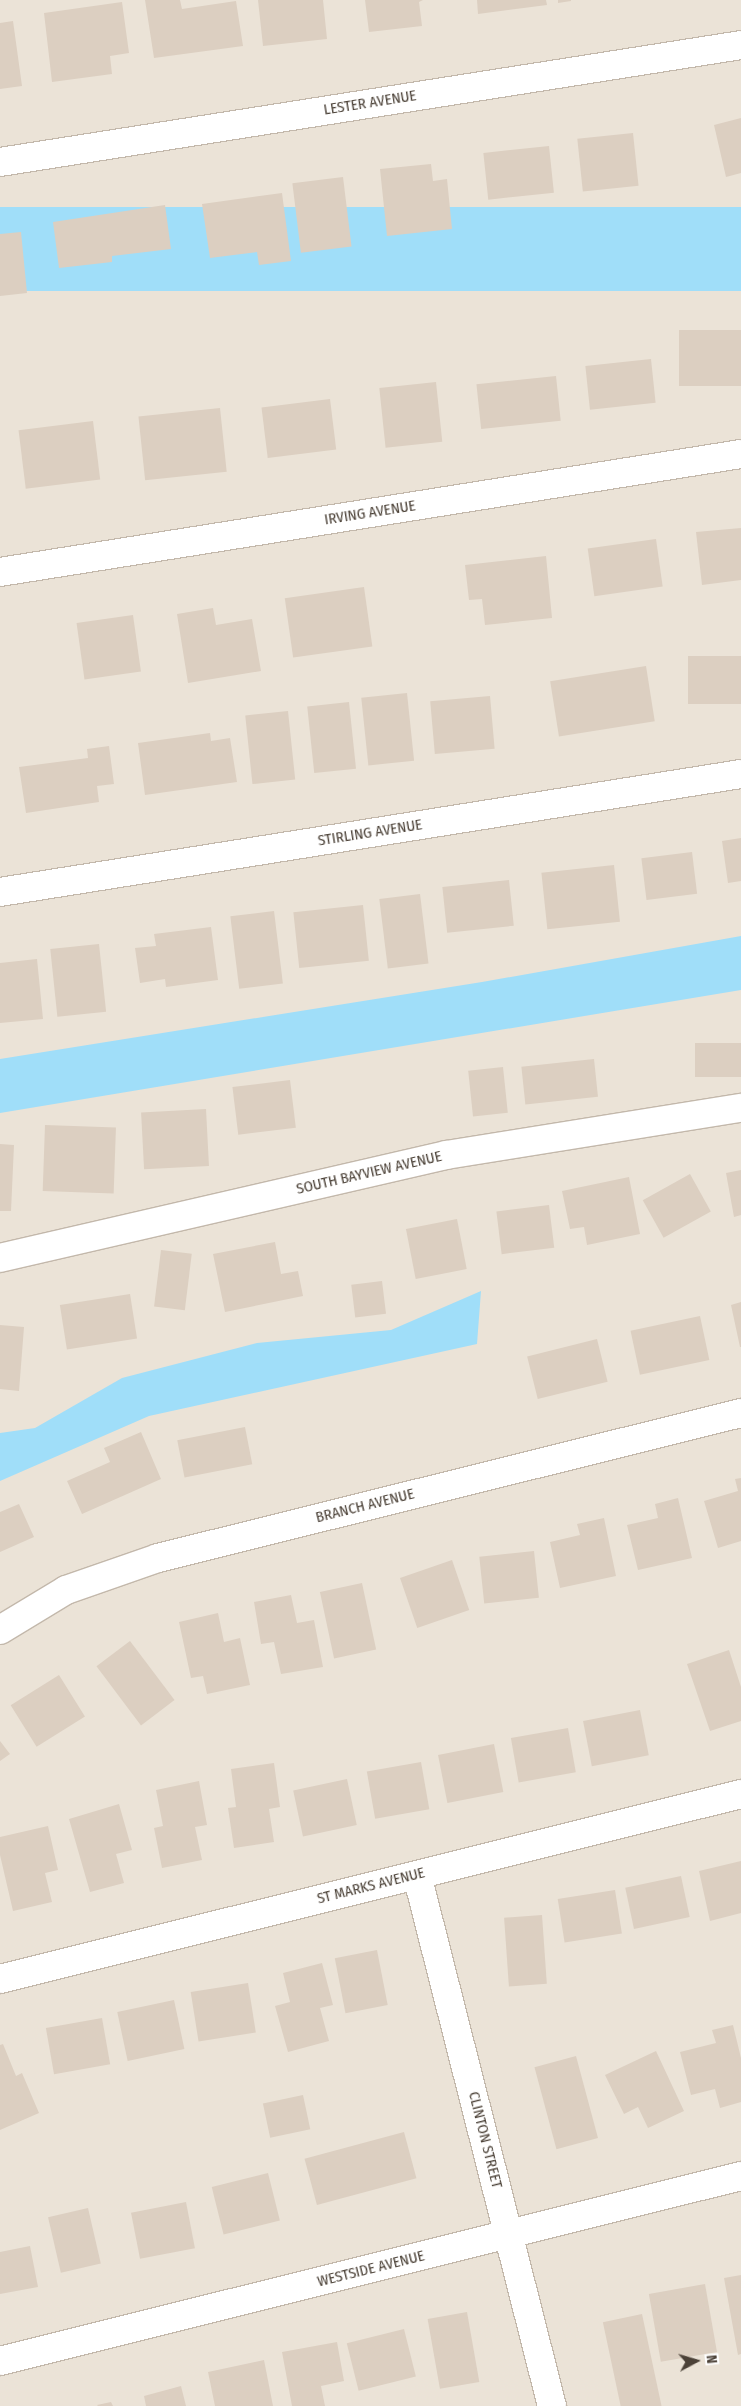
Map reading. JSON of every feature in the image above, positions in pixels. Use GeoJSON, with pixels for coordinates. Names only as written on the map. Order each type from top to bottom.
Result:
{"type":"FeatureCollection","features":[{"type":"Feature","properties":{"kind":"street","name":"LESTER AVENUE"},"geometry":{"type":"LineString","coordinates":[[0,162],[741,45]]}},
{"type":"Feature","properties":{"kind":"street","name":"IRVING AVENUE"},"geometry":{"type":"LineString","coordinates":[[0,572],[741,454]]}},
{"type":"Feature","properties":{"kind":"street","name":"STIRLING AVENUE"},"geometry":{"type":"LineString","coordinates":[[0,892],[741,774]]}},
{"type":"Feature","properties":{"kind":"street","name":"SOUTH BAYVIEW AVENUE"},"geometry":{"type":"LineString","coordinates":[[0,1258],[446,1155],[741,1108]]}},
{"type":"Feature","properties":{"kind":"street","name":"BRANCH AVENUE"},"geometry":{"type":"LineString","coordinates":[[0,1630],[66,1590],[158,1558],[741,1412]]}},
{"type":"Feature","properties":{"kind":"street","name":"ST MARKS AVENUE"},"geometry":{"type":"LineString","coordinates":[[0,1979],[741,1794]]}},
{"type":"Feature","properties":{"kind":"street","name":"CLINTON STREET"},"geometry":{"type":"LineString","coordinates":[[417,1875],[552,2406]]}},
{"type":"Feature","properties":{"kind":"street","name":"WESTSIDE AVENUE"},"geometry":{"type":"LineString","coordinates":[[0,2361],[741,2176]]}},
{"type":"Feature","properties":{"kind":"shaded area"},"geometry":{"type":"Polygon","coordinates":[[[0,0],[741,0],[741,2406],[0,2406],[0,0]]]}},
{"type":"Feature","properties":{"kind":"water"},"geometry":{"type":"Polygon","coordinates":[[[0,207],[741,207],[741,291],[0,291],[0,207]]]}},
{"type":"Feature","properties":{"kind":"water"},"geometry":{"type":"Polygon","coordinates":[[[741,936],[741,990],[0,1113],[0,1059],[482,982],[741,936]]]}},
{"type":"Feature","properties":{"kind":"water"},"geometry":{"type":"Polygon","coordinates":[[[481,1291],[477,1344],[149,1416],[0,1481],[0,1433],[35,1428],[122,1378],[257,1343],[391,1330],[481,1291]]]}},
{"type":"Feature","properties":{"kind":"building"},"geometry":{"type":"Polygon","coordinates":[[[145,0],[180,0],[182,9],[236,1],[243,46],[154,58],[145,0]]]}},
{"type":"Feature","properties":{"kind":"building"},"geometry":{"type":"Polygon","coordinates":[[[258,0],[323,0],[327,39],[263,46],[258,0]]]}},
{"type":"Feature","properties":{"kind":"building"},"geometry":{"type":"Polygon","coordinates":[[[365,0],[423,0],[419,2],[422,26],[369,32],[365,0]]]}},
{"type":"Feature","properties":{"kind":"building"},"geometry":{"type":"Polygon","coordinates":[[[477,0],[546,0],[547,5],[478,14],[477,0]]]}},
{"type":"Feature","properties":{"kind":"building"},"geometry":{"type":"Polygon","coordinates":[[[558,0],[571,0],[571,1],[558,3],[558,0]]]}},
{"type":"Feature","properties":{"kind":"building"},"geometry":{"type":"Polygon","coordinates":[[[122,2],[129,53],[110,56],[112,74],[52,82],[44,13],[122,2]]]}},
{"type":"Feature","properties":{"kind":"building"},"geometry":{"type":"Polygon","coordinates":[[[13,21],[22,86],[0,89],[0,23],[13,21]]]}},
{"type":"Feature","properties":{"kind":"building"},"geometry":{"type":"Polygon","coordinates":[[[741,118],[741,173],[726,177],[714,125],[741,118]]]}},
{"type":"Feature","properties":{"kind":"building"},"geometry":{"type":"Polygon","coordinates":[[[633,133],[639,186],[583,192],[577,139],[633,133]]]}},
{"type":"Feature","properties":{"kind":"building"},"geometry":{"type":"Polygon","coordinates":[[[549,146],[554,193],[488,200],[483,153],[549,146]]]}},
{"type":"Feature","properties":{"kind":"building"},"geometry":{"type":"Polygon","coordinates":[[[431,164],[433,181],[447,179],[452,229],[387,236],[380,169],[431,164]]]}},
{"type":"Feature","properties":{"kind":"building"},"geometry":{"type":"Polygon","coordinates":[[[343,177],[352,246],[301,253],[292,183],[343,177]]]}},
{"type":"Feature","properties":{"kind":"building"},"geometry":{"type":"Polygon","coordinates":[[[282,193],[291,261],[259,265],[257,252],[210,258],[202,204],[282,193]]]}},
{"type":"Feature","properties":{"kind":"building"},"geometry":{"type":"Polygon","coordinates":[[[165,205],[171,249],[112,256],[112,262],[59,268],[53,222],[165,205]]]}},
{"type":"Feature","properties":{"kind":"building"},"geometry":{"type":"Polygon","coordinates":[[[21,232],[27,293],[0,296],[0,234],[21,232]]]}},
{"type":"Feature","properties":{"kind":"building"},"geometry":{"type":"Polygon","coordinates":[[[679,330],[741,330],[741,386],[679,386],[679,330]]]}},
{"type":"Feature","properties":{"kind":"building"},"geometry":{"type":"Polygon","coordinates":[[[651,359],[656,403],[590,410],[585,366],[651,359]]]}},
{"type":"Feature","properties":{"kind":"building"},"geometry":{"type":"Polygon","coordinates":[[[556,376],[561,421],[481,429],[476,384],[556,376]]]}},
{"type":"Feature","properties":{"kind":"building"},"geometry":{"type":"Polygon","coordinates":[[[436,382],[442,442],[386,448],[379,388],[436,382]]]}},
{"type":"Feature","properties":{"kind":"building"},"geometry":{"type":"Polygon","coordinates":[[[330,399],[336,450],[268,458],[262,407],[330,399]]]}},
{"type":"Feature","properties":{"kind":"building"},"geometry":{"type":"Polygon","coordinates":[[[220,408],[227,472],[145,480],[138,417],[220,408]]]}},
{"type":"Feature","properties":{"kind":"building"},"geometry":{"type":"Polygon","coordinates":[[[93,421],[100,480],[26,489],[19,430],[93,421]]]}},
{"type":"Feature","properties":{"kind":"building"},"geometry":{"type":"Polygon","coordinates":[[[741,528],[741,580],[702,585],[696,532],[741,528]]]}},
{"type":"Feature","properties":{"kind":"building"},"geometry":{"type":"Polygon","coordinates":[[[656,539],[663,587],[594,596],[588,549],[656,539]]]}},
{"type":"Feature","properties":{"kind":"building"},"geometry":{"type":"Polygon","coordinates":[[[546,556],[552,618],[485,625],[482,599],[469,600],[465,565],[546,556]]]}},
{"type":"Feature","properties":{"kind":"building"},"geometry":{"type":"Polygon","coordinates":[[[364,587],[372,646],[293,658],[285,598],[364,587]]]}},
{"type":"Feature","properties":{"kind":"building"},"geometry":{"type":"Polygon","coordinates":[[[213,608],[216,625],[252,619],[261,671],[188,683],[177,614],[213,608]]]}},
{"type":"Feature","properties":{"kind":"building"},"geometry":{"type":"Polygon","coordinates":[[[133,615],[141,671],[84,679],[77,623],[133,615]]]}},
{"type":"Feature","properties":{"kind":"building"},"geometry":{"type":"Polygon","coordinates":[[[688,656],[741,656],[741,704],[688,704],[688,656]]]}},
{"type":"Feature","properties":{"kind":"building"},"geometry":{"type":"Polygon","coordinates":[[[646,666],[655,721],[559,736],[550,681],[646,666]]]}},
{"type":"Feature","properties":{"kind":"building"},"geometry":{"type":"Polygon","coordinates":[[[407,693],[414,761],[368,765],[361,698],[407,693]]]}},
{"type":"Feature","properties":{"kind":"building"},"geometry":{"type":"Polygon","coordinates":[[[490,696],[495,749],[435,754],[430,701],[490,696]]]}},
{"type":"Feature","properties":{"kind":"building"},"geometry":{"type":"Polygon","coordinates":[[[349,702],[356,769],[314,773],[307,706],[349,702]]]}},
{"type":"Feature","properties":{"kind":"building"},"geometry":{"type":"Polygon","coordinates":[[[288,711],[295,780],[252,784],[245,715],[288,711]]]}},
{"type":"Feature","properties":{"kind":"building"},"geometry":{"type":"Polygon","coordinates":[[[210,733],[211,741],[230,738],[237,782],[145,795],[138,743],[210,733]]]}},
{"type":"Feature","properties":{"kind":"building"},"geometry":{"type":"Polygon","coordinates":[[[109,746],[114,784],[97,786],[99,802],[26,813],[19,767],[88,758],[87,749],[109,746]]]}},
{"type":"Feature","properties":{"kind":"building"},"geometry":{"type":"Polygon","coordinates":[[[741,838],[741,881],[728,883],[722,841],[741,838]]]}},
{"type":"Feature","properties":{"kind":"building"},"geometry":{"type":"Polygon","coordinates":[[[692,852],[697,894],[646,900],[641,858],[692,852]]]}},
{"type":"Feature","properties":{"kind":"building"},"geometry":{"type":"Polygon","coordinates":[[[614,865],[620,922],[547,929],[541,873],[614,865]]]}},
{"type":"Feature","properties":{"kind":"building"},"geometry":{"type":"Polygon","coordinates":[[[509,880],[514,926],[447,933],[442,887],[509,880]]]}},
{"type":"Feature","properties":{"kind":"building"},"geometry":{"type":"Polygon","coordinates":[[[420,894],[429,963],[388,968],[379,899],[420,894]]]}},
{"type":"Feature","properties":{"kind":"building"},"geometry":{"type":"Polygon","coordinates":[[[363,905],[369,961],[299,968],[293,912],[363,905]]]}},
{"type":"Feature","properties":{"kind":"building"},"geometry":{"type":"Polygon","coordinates":[[[274,911],[283,983],[239,989],[230,916],[274,911]]]}},
{"type":"Feature","properties":{"kind":"building"},"geometry":{"type":"Polygon","coordinates":[[[211,927],[218,980],[166,987],[165,979],[140,983],[135,948],[156,946],[154,934],[211,927]]]}},
{"type":"Feature","properties":{"kind":"building"},"geometry":{"type":"Polygon","coordinates":[[[99,944],[106,1012],[57,1017],[50,949],[99,944]]]}},
{"type":"Feature","properties":{"kind":"building"},"geometry":{"type":"Polygon","coordinates":[[[37,959],[43,1019],[0,1023],[0,963],[37,959]]]}},
{"type":"Feature","properties":{"kind":"building"},"geometry":{"type":"Polygon","coordinates":[[[695,1043],[741,1043],[741,1077],[695,1077],[695,1043]]]}},
{"type":"Feature","properties":{"kind":"building"},"geometry":{"type":"Polygon","coordinates":[[[594,1059],[598,1097],[525,1104],[521,1067],[594,1059]]]}},
{"type":"Feature","properties":{"kind":"building"},"geometry":{"type":"Polygon","coordinates":[[[503,1067],[508,1113],[473,1116],[468,1071],[503,1067]]]}},
{"type":"Feature","properties":{"kind":"building"},"geometry":{"type":"Polygon","coordinates":[[[290,1080],[296,1128],[238,1135],[232,1087],[290,1080]]]}},
{"type":"Feature","properties":{"kind":"building"},"geometry":{"type":"Polygon","coordinates":[[[206,1109],[209,1166],[144,1169],[141,1112],[206,1109]]]}},
{"type":"Feature","properties":{"kind":"building"},"geometry":{"type":"Polygon","coordinates":[[[45,1125],[116,1127],[114,1193],[43,1191],[45,1125]]]}},
{"type":"Feature","properties":{"kind":"building"},"geometry":{"type":"Polygon","coordinates":[[[0,1144],[14,1145],[11,1211],[0,1211],[0,1144]]]}},
{"type":"Feature","properties":{"kind":"building"},"geometry":{"type":"Polygon","coordinates":[[[741,1170],[741,1215],[734,1217],[726,1173],[741,1170]]]}},
{"type":"Feature","properties":{"kind":"building"},"geometry":{"type":"Polygon","coordinates":[[[690,1174],[711,1212],[664,1238],[643,1200],[690,1174]]]}},
{"type":"Feature","properties":{"kind":"building"},"geometry":{"type":"Polygon","coordinates":[[[629,1177],[640,1234],[587,1245],[584,1227],[570,1229],[562,1191],[629,1177]]]}},
{"type":"Feature","properties":{"kind":"building"},"geometry":{"type":"Polygon","coordinates":[[[549,1205],[554,1248],[502,1254],[496,1211],[549,1205]]]}},
{"type":"Feature","properties":{"kind":"building"},"geometry":{"type":"Polygon","coordinates":[[[457,1219],[467,1269],[416,1279],[406,1229],[457,1219]]]}},
{"type":"Feature","properties":{"kind":"building"},"geometry":{"type":"Polygon","coordinates":[[[275,1242],[281,1274],[298,1271],[303,1296],[225,1312],[213,1254],[275,1242]]]}},
{"type":"Feature","properties":{"kind":"building"},"geometry":{"type":"Polygon","coordinates":[[[161,1250],[192,1254],[185,1310],[154,1307],[161,1250]]]}},
{"type":"Feature","properties":{"kind":"building"},"geometry":{"type":"Polygon","coordinates":[[[382,1281],[386,1314],[355,1318],[351,1285],[382,1281]]]}},
{"type":"Feature","properties":{"kind":"building"},"geometry":{"type":"Polygon","coordinates":[[[130,1294],[137,1338],[67,1350],[60,1305],[130,1294]]]}},
{"type":"Feature","properties":{"kind":"building"},"geometry":{"type":"Polygon","coordinates":[[[741,1302],[741,1347],[740,1347],[731,1305],[741,1302]]]}},
{"type":"Feature","properties":{"kind":"building"},"geometry":{"type":"Polygon","coordinates":[[[700,1316],[709,1360],[640,1375],[631,1331],[700,1316]]]}},
{"type":"Feature","properties":{"kind":"building"},"geometry":{"type":"Polygon","coordinates":[[[0,1325],[24,1327],[19,1391],[0,1389],[0,1325]]]}},
{"type":"Feature","properties":{"kind":"building"},"geometry":{"type":"Polygon","coordinates":[[[597,1339],[608,1382],[538,1399],[527,1356],[597,1339]]]}},
{"type":"Feature","properties":{"kind":"building"},"geometry":{"type":"Polygon","coordinates":[[[245,1427],[252,1464],[185,1477],[177,1440],[245,1427]]]}},
{"type":"Feature","properties":{"kind":"building"},"geometry":{"type":"Polygon","coordinates":[[[141,1432],[161,1479],[82,1514],[67,1481],[110,1462],[104,1448],[141,1432]]]}},
{"type":"Feature","properties":{"kind":"building"},"geometry":{"type":"Polygon","coordinates":[[[741,1478],[741,1541],[718,1548],[704,1501],[738,1491],[735,1479],[741,1478]]]}},
{"type":"Feature","properties":{"kind":"building"},"geometry":{"type":"Polygon","coordinates":[[[678,1498],[692,1558],[638,1570],[627,1525],[658,1518],[655,1504],[678,1498]]]}},
{"type":"Feature","properties":{"kind":"building"},"geometry":{"type":"Polygon","coordinates":[[[19,1504],[34,1537],[0,1552],[0,1512],[19,1504]]]}},
{"type":"Feature","properties":{"kind":"building"},"geometry":{"type":"Polygon","coordinates":[[[604,1518],[616,1576],[560,1588],[550,1542],[580,1535],[577,1524],[604,1518]]]}},
{"type":"Feature","properties":{"kind":"building"},"geometry":{"type":"Polygon","coordinates":[[[534,1551],[539,1598],[484,1603],[479,1557],[534,1551]]]}},
{"type":"Feature","properties":{"kind":"building"},"geometry":{"type":"Polygon","coordinates":[[[452,1560],[469,1610],[417,1628],[400,1578],[452,1560]]]}},
{"type":"Feature","properties":{"kind":"building"},"geometry":{"type":"Polygon","coordinates":[[[362,1583],[376,1650],[334,1658],[320,1592],[362,1583]]]}},
{"type":"Feature","properties":{"kind":"building"},"geometry":{"type":"Polygon","coordinates":[[[291,1595],[297,1623],[314,1620],[323,1667],[281,1674],[274,1642],[261,1644],[254,1602],[291,1595]]]}},
{"type":"Feature","properties":{"kind":"building"},"geometry":{"type":"Polygon","coordinates":[[[218,1613],[224,1642],[240,1638],[250,1685],[207,1694],[203,1676],[191,1678],[179,1622],[218,1613]]]}},
{"type":"Feature","properties":{"kind":"building"},"geometry":{"type":"Polygon","coordinates":[[[130,1641],[175,1700],[141,1725],[96,1666],[130,1641]]]}},
{"type":"Feature","properties":{"kind":"building"},"geometry":{"type":"Polygon","coordinates":[[[729,1650],[741,1687],[741,1721],[710,1731],[687,1664],[729,1650]]]}},
{"type":"Feature","properties":{"kind":"building"},"geometry":{"type":"Polygon","coordinates":[[[59,1675],[85,1717],[37,1747],[11,1705],[59,1675]]]}},
{"type":"Feature","properties":{"kind":"building"},"geometry":{"type":"Polygon","coordinates":[[[640,1710],[649,1755],[592,1766],[583,1721],[640,1710]]]}},
{"type":"Feature","properties":{"kind":"building"},"geometry":{"type":"Polygon","coordinates":[[[568,1728],[576,1772],[519,1782],[511,1738],[568,1728]]]}},
{"type":"Feature","properties":{"kind":"building"},"geometry":{"type":"Polygon","coordinates":[[[0,1741],[10,1754],[0,1761],[0,1741]]]}},
{"type":"Feature","properties":{"kind":"building"},"geometry":{"type":"Polygon","coordinates":[[[494,1744],[503,1792],[447,1803],[438,1755],[494,1744]]]}},
{"type":"Feature","properties":{"kind":"building"},"geometry":{"type":"Polygon","coordinates":[[[421,1762],[429,1809],[375,1819],[367,1772],[421,1762]]]}},
{"type":"Feature","properties":{"kind":"building"},"geometry":{"type":"Polygon","coordinates":[[[274,1763],[280,1807],[269,1809],[274,1842],[234,1848],[228,1808],[236,1807],[231,1769],[274,1763]]]}},
{"type":"Feature","properties":{"kind":"building"},"geometry":{"type":"Polygon","coordinates":[[[347,1779],[357,1825],[303,1836],[293,1790],[347,1779]]]}},
{"type":"Feature","properties":{"kind":"building"},"geometry":{"type":"Polygon","coordinates":[[[199,1781],[207,1825],[195,1827],[202,1860],[162,1868],[154,1828],[163,1826],[156,1790],[199,1781]]]}},
{"type":"Feature","properties":{"kind":"building"},"geometry":{"type":"Polygon","coordinates":[[[119,1804],[132,1850],[116,1854],[124,1883],[90,1892],[69,1819],[119,1804]]]}},
{"type":"Feature","properties":{"kind":"building"},"geometry":{"type":"Polygon","coordinates":[[[48,1826],[58,1870],[45,1873],[52,1902],[13,1911],[0,1855],[0,1837],[48,1826]]]}},
{"type":"Feature","properties":{"kind":"building"},"geometry":{"type":"Polygon","coordinates":[[[741,1861],[741,1913],[710,1921],[699,1871],[741,1861]]]}},
{"type":"Feature","properties":{"kind":"building"},"geometry":{"type":"Polygon","coordinates":[[[681,1876],[690,1917],[634,1929],[625,1888],[681,1876]]]}},
{"type":"Feature","properties":{"kind":"building"},"geometry":{"type":"Polygon","coordinates":[[[615,1890],[622,1933],[565,1943],[558,1899],[615,1890]]]}},
{"type":"Feature","properties":{"kind":"building"},"geometry":{"type":"Polygon","coordinates":[[[542,1915],[547,1984],[509,1986],[504,1918],[542,1915]]]}},
{"type":"Feature","properties":{"kind":"building"},"geometry":{"type":"Polygon","coordinates":[[[377,1950],[388,2005],[345,2013],[335,1958],[377,1950]]]}},
{"type":"Feature","properties":{"kind":"building"},"geometry":{"type":"Polygon","coordinates":[[[322,1963],[333,2005],[320,2008],[329,2041],[288,2052],[275,2006],[290,2002],[283,1973],[322,1963]]]}},
{"type":"Feature","properties":{"kind":"building"},"geometry":{"type":"Polygon","coordinates":[[[248,1983],[256,2032],[199,2041],[191,1992],[248,1983]]]}},
{"type":"Feature","properties":{"kind":"building"},"geometry":{"type":"Polygon","coordinates":[[[174,2000],[184,2049],[128,2061],[117,2012],[174,2000]]]}},
{"type":"Feature","properties":{"kind":"building"},"geometry":{"type":"Polygon","coordinates":[[[102,2018],[110,2064],[54,2074],[46,2028],[102,2018]]]}},
{"type":"Feature","properties":{"kind":"building"},"geometry":{"type":"Polygon","coordinates":[[[733,2025],[741,2058],[741,2102],[720,2108],[715,2089],[691,2095],[680,2052],[716,2043],[712,2030],[733,2025]]]}},
{"type":"Feature","properties":{"kind":"building"},"geometry":{"type":"Polygon","coordinates":[[[3,2044],[16,2076],[22,2073],[39,2113],[0,2130],[0,2045],[3,2044]]]}},
{"type":"Feature","properties":{"kind":"building"},"geometry":{"type":"Polygon","coordinates":[[[656,2051],[684,2111],[648,2128],[638,2107],[624,2114],[605,2075],[656,2051]]]}},
{"type":"Feature","properties":{"kind":"building"},"geometry":{"type":"Polygon","coordinates":[[[576,2056],[598,2138],[556,2149],[534,2067],[576,2056]]]}},
{"type":"Feature","properties":{"kind":"building"},"geometry":{"type":"Polygon","coordinates":[[[303,2095],[310,2129],[270,2138],[263,2104],[303,2095]]]}},
{"type":"Feature","properties":{"kind":"building"},"geometry":{"type":"Polygon","coordinates":[[[404,2132],[416,2178],[317,2205],[305,2159],[404,2132]]]}},
{"type":"Feature","properties":{"kind":"building"},"geometry":{"type":"Polygon","coordinates":[[[268,2173],[280,2221],[224,2235],[212,2187],[268,2173]]]}},
{"type":"Feature","properties":{"kind":"building"},"geometry":{"type":"Polygon","coordinates":[[[186,2202],[195,2248],[140,2259],[131,2213],[186,2202]]]}},
{"type":"Feature","properties":{"kind":"building"},"geometry":{"type":"Polygon","coordinates":[[[88,2208],[101,2264],[61,2273],[48,2217],[88,2208]]]}},
{"type":"Feature","properties":{"kind":"building"},"geometry":{"type":"Polygon","coordinates":[[[30,2246],[38,2287],[0,2294],[0,2252],[30,2246]]]}},
{"type":"Feature","properties":{"kind":"building"},"geometry":{"type":"Polygon","coordinates":[[[741,2275],[741,2354],[738,2355],[724,2278],[741,2275]]]}},
{"type":"Feature","properties":{"kind":"building"},"geometry":{"type":"Polygon","coordinates":[[[705,2284],[717,2352],[661,2362],[649,2294],[705,2284]]]}},
{"type":"Feature","properties":{"kind":"building"},"geometry":{"type":"Polygon","coordinates":[[[467,2312],[479,2382],[440,2389],[428,2319],[467,2312]]]}},
{"type":"Feature","properties":{"kind":"building"},"geometry":{"type":"Polygon","coordinates":[[[642,2314],[662,2406],[621,2406],[603,2322],[642,2314]]]}},
{"type":"Feature","properties":{"kind":"building"},"geometry":{"type":"Polygon","coordinates":[[[404,2329],[416,2377],[359,2391],[347,2343],[404,2329]]]}},
{"type":"Feature","properties":{"kind":"building"},"geometry":{"type":"Polygon","coordinates":[[[337,2342],[344,2381],[321,2386],[325,2406],[292,2406],[282,2352],[337,2342]]]}},
{"type":"Feature","properties":{"kind":"building"},"geometry":{"type":"Polygon","coordinates":[[[264,2360],[273,2406],[215,2406],[208,2372],[264,2360]]]}},
{"type":"Feature","properties":{"kind":"building"},"geometry":{"type":"Polygon","coordinates":[[[181,2386],[186,2406],[146,2406],[144,2396],[181,2386]]]}},
{"type":"Feature","properties":{"kind":"building"},"geometry":{"type":"Polygon","coordinates":[[[111,2402],[113,2406],[97,2405],[111,2402]]]}}]}
